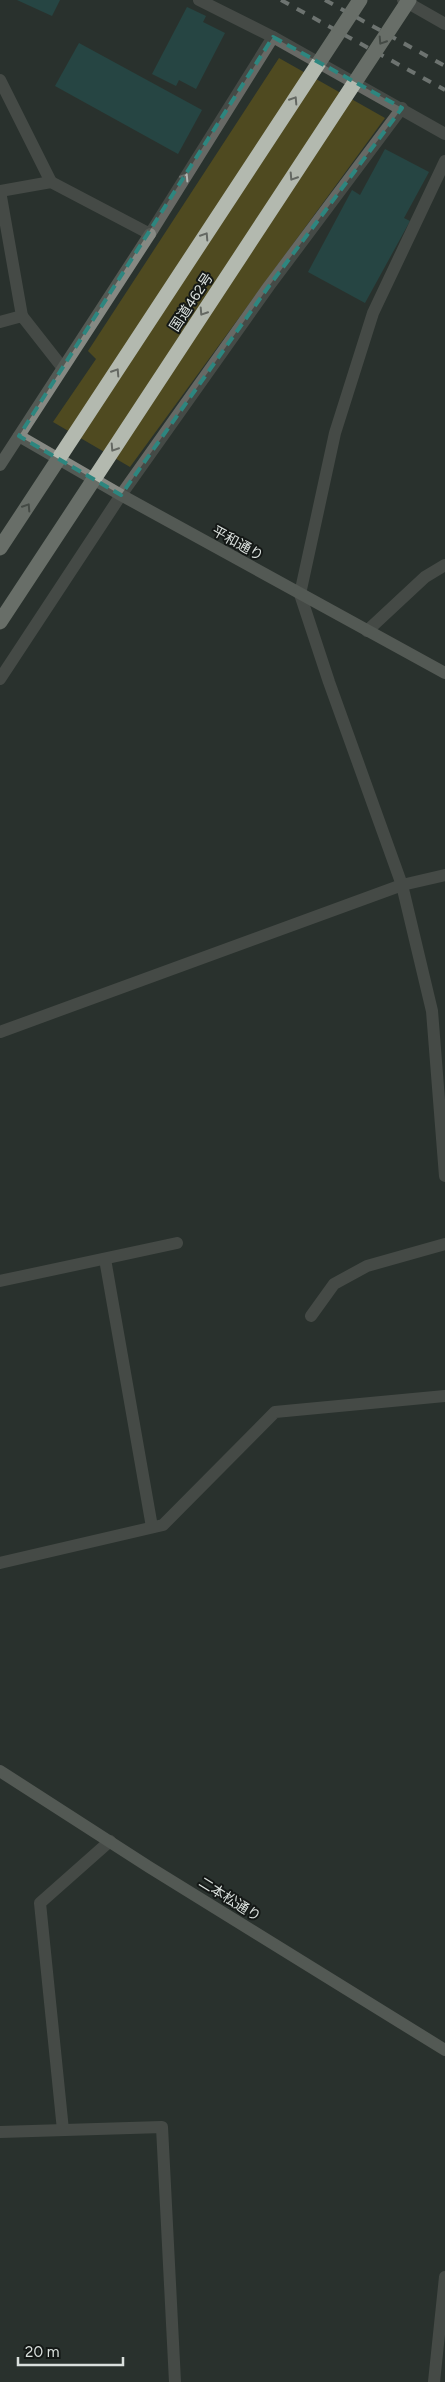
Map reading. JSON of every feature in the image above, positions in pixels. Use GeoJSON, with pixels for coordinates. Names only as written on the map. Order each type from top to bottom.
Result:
{"type":"FeatureCollection","features":[{"type":"Feature","properties":{"kind":"highway","name":"国道462号"},"geometry":{"type":"LineString","coordinates":[[0,548],[360,0]]}},
{"type":"Feature","properties":{"kind":"highway","name":"国道462号"},"geometry":{"type":"LineString","coordinates":[[0,622],[409,0]]}},
{"type":"Feature","properties":{"kind":"street"},"geometry":{"type":"LineString","coordinates":[[199,0],[273,37],[402,108],[445,134]]}},
{"type":"Feature","properties":{"kind":"street"},"geometry":{"type":"LineString","coordinates":[[403,0],[445,24]]}},
{"type":"Feature","properties":{"kind":"street"},"geometry":{"type":"LineString","coordinates":[[0,466],[62,367],[150,234],[273,37]]}},
{"type":"Feature","properties":{"kind":"street"},"geometry":{"type":"LineString","coordinates":[[0,80],[51,182],[150,234]]}},
{"type":"Feature","properties":{"kind":"street"},"geometry":{"type":"LineString","coordinates":[[0,679],[121,496],[269,286],[402,108]]}},
{"type":"Feature","properties":{"kind":"street"},"geometry":{"type":"LineString","coordinates":[[445,161],[373,313],[335,433],[300,594],[329,682],[402,886],[439,1023],[445,1176]]}},
{"type":"Feature","properties":{"kind":"street"},"geometry":{"type":"LineString","coordinates":[[51,182],[0,191],[22,316],[62,367]]}},
{"type":"Feature","properties":{"kind":"street"},"geometry":{"type":"LineString","coordinates":[[0,322],[22,316]]}},
{"type":"Feature","properties":{"kind":"street","name":"平和通り"},"geometry":{"type":"LineString","coordinates":[[19,436],[121,496],[445,673]]}},
{"type":"Feature","properties":{"kind":"street"},"geometry":{"type":"LineString","coordinates":[[367,630],[424,577],[445,565]]}},
{"type":"Feature","properties":{"kind":"street"},"geometry":{"type":"LineString","coordinates":[[0,1032],[402,886],[445,875]]}},
{"type":"Feature","properties":{"kind":"street"},"geometry":{"type":"LineString","coordinates":[[0,1281],[177,1244]]}},
{"type":"Feature","properties":{"kind":"street"},"geometry":{"type":"LineString","coordinates":[[311,1316],[334,1284],[368,1266],[445,1244]]}},
{"type":"Feature","properties":{"kind":"street"},"geometry":{"type":"LineString","coordinates":[[105,1259],[152,1527]]}},
{"type":"Feature","properties":{"kind":"street"},"geometry":{"type":"LineString","coordinates":[[0,1563],[163,1525],[275,1412],[445,1396]]}},
{"type":"Feature","properties":{"kind":"street","name":"二本松通り"},"geometry":{"type":"LineString","coordinates":[[0,1771],[445,2050]]}},
{"type":"Feature","properties":{"kind":"street"},"geometry":{"type":"LineString","coordinates":[[63,2130],[40,1903],[110,1841]]}},
{"type":"Feature","properties":{"kind":"street"},"geometry":{"type":"LineString","coordinates":[[0,2132],[162,2126],[175,2382]]}},
{"type":"Feature","properties":{"kind":"street"},"geometry":{"type":"LineString","coordinates":[[434,2382],[445,2277]]}},
{"type":"Feature","properties":{"kind":"highlighted area"},"geometry":{"type":"Polygon","coordinates":[[[273,37],[402,108],[269,286],[121,495],[19,436],[273,37]]]}},
{"type":"Feature","properties":{"kind":"shaded area"},"geometry":{"type":"Polygon","coordinates":[[[279,58],[385,118],[130,467],[53,422],[96,359],[88,351],[279,58]]]}},
{"type":"Feature","properties":{"kind":"building"},"geometry":{"type":"Polygon","coordinates":[[[17,0],[60,0],[52,16],[17,0]]]}},
{"type":"Feature","properties":{"kind":"building"},"geometry":{"type":"Polygon","coordinates":[[[187,7],[206,16],[203,22],[225,33],[196,89],[179,80],[176,86],[152,74],[187,7]]]}},
{"type":"Feature","properties":{"kind":"building"},"geometry":{"type":"Polygon","coordinates":[[[79,43],[202,110],[178,154],[55,86],[79,43]]]}},
{"type":"Feature","properties":{"kind":"building"},"geometry":{"type":"Polygon","coordinates":[[[385,149],[429,172],[404,218],[410,221],[365,303],[308,272],[352,190],[360,195],[385,149]]]}},
{"type":"Feature","properties":{"kind":"railway"},"geometry":{"type":"LineString","coordinates":[[281,0],[445,90]]}},
{"type":"Feature","properties":{"kind":"railway"},"geometry":{"type":"LineString","coordinates":[[325,0],[445,66]]}}]}
